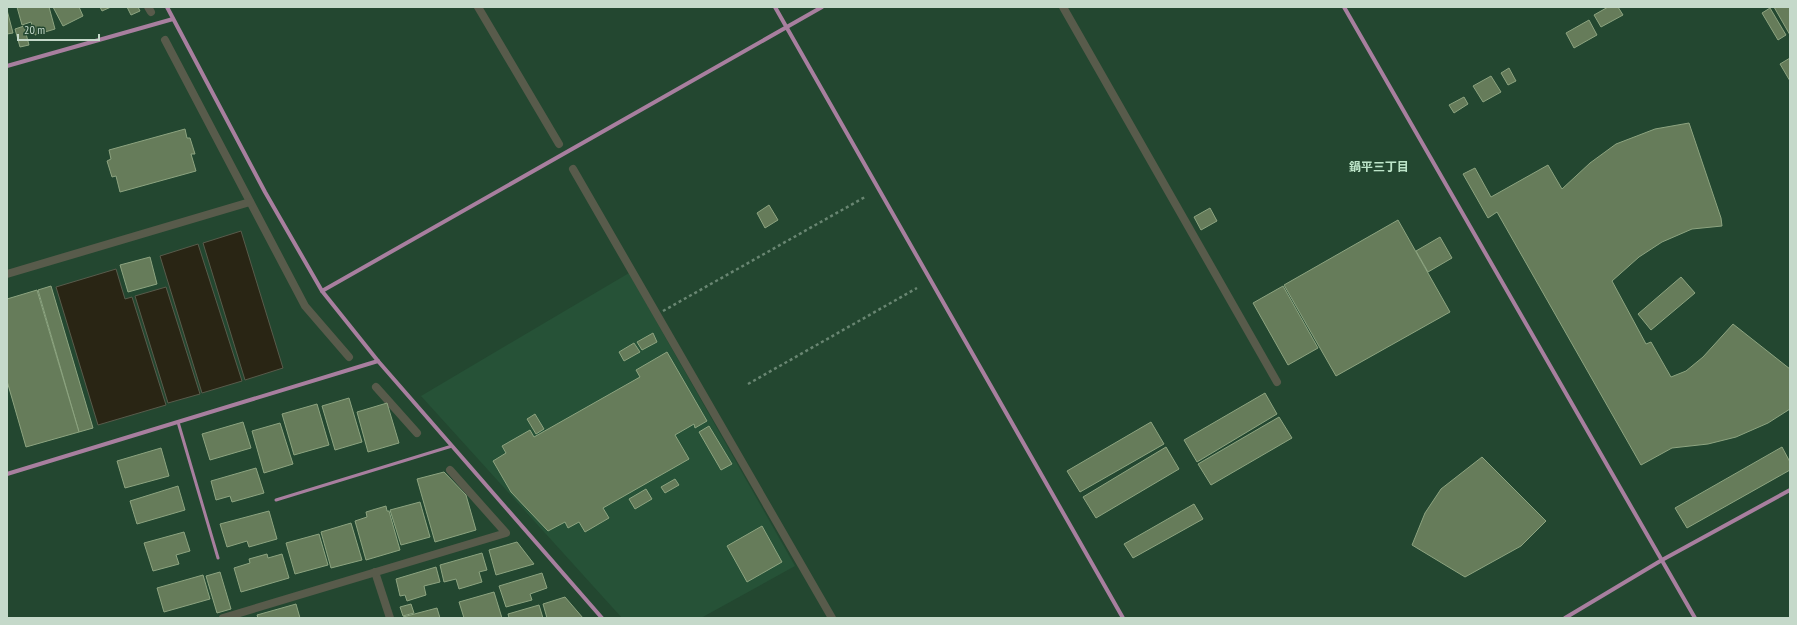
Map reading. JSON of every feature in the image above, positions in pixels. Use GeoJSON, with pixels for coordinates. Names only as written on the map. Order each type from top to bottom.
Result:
{"type":"FeatureCollection","features":[{"type":"Feature","properties":{"kind":"street"},"geometry":{"type":"LineString","coordinates":[[167,7],[265,192],[322,291],[378,361],[602,618]]}},
{"type":"Feature","properties":{"kind":"street"},"geometry":{"type":"LineString","coordinates":[[775,7],[1123,618]]}},
{"type":"Feature","properties":{"kind":"street"},"geometry":{"type":"LineString","coordinates":[[322,291],[822,7]]}},
{"type":"Feature","properties":{"kind":"street"},"geometry":{"type":"LineString","coordinates":[[1344,7],[1695,618]]}},
{"type":"Feature","properties":{"kind":"street"},"geometry":{"type":"LineString","coordinates":[[7,66],[173,19]]}},
{"type":"Feature","properties":{"kind":"street"},"geometry":{"type":"LineString","coordinates":[[7,474],[378,361]]}},
{"type":"Feature","properties":{"kind":"street"},"geometry":{"type":"LineString","coordinates":[[1565,618],[1662,560],[1790,490]]}},
{"type":"Feature","properties":{"kind":"lane"},"geometry":{"type":"LineString","coordinates":[[178,422],[218,558]]}},
{"type":"Feature","properties":{"kind":"lane"},"geometry":{"type":"LineString","coordinates":[[276,500],[452,446]]}},
{"type":"Feature","properties":{"kind":"path"},"geometry":{"type":"LineString","coordinates":[[663,311],[879,189]]}},
{"type":"Feature","properties":{"kind":"path"},"geometry":{"type":"LineString","coordinates":[[748,384],[931,281]]}},
{"type":"Feature","properties":{"kind":"shaded area"},"geometry":{"type":"Polygon","coordinates":[[[241,231],[283,368],[245,380],[203,243],[241,231]]]}},
{"type":"Feature","properties":{"kind":"shaded area"},"geometry":{"type":"Polygon","coordinates":[[[198,244],[242,381],[202,393],[160,256],[198,244]]]}},
{"type":"Feature","properties":{"kind":"shaded area"},"geometry":{"type":"Polygon","coordinates":[[[116,269],[125,299],[132,297],[166,405],[98,425],[56,287],[116,269]]]}},
{"type":"Feature","properties":{"kind":"shaded area"},"geometry":{"type":"Polygon","coordinates":[[[629,273],[795,566],[701,618],[622,618],[421,396],[629,273]]]}},
{"type":"Feature","properties":{"kind":"shaded area"},"geometry":{"type":"Polygon","coordinates":[[[166,287],[200,394],[168,403],[135,296],[166,287]]]}},
{"type":"Feature","properties":{"kind":"building"},"geometry":{"type":"Polygon","coordinates":[[[17,7],[49,7],[55,29],[35,35],[31,22],[22,25],[17,7]]]}},
{"type":"Feature","properties":{"kind":"building"},"geometry":{"type":"Polygon","coordinates":[[[53,7],[79,7],[83,16],[63,26],[53,7]]]}},
{"type":"Feature","properties":{"kind":"building"},"geometry":{"type":"Polygon","coordinates":[[[100,7],[111,7],[102,11],[100,7]]]}},
{"type":"Feature","properties":{"kind":"building"},"geometry":{"type":"Polygon","coordinates":[[[127,7],[138,7],[140,11],[131,15],[127,7]]]}},
{"type":"Feature","properties":{"kind":"building"},"geometry":{"type":"Polygon","coordinates":[[[1608,7],[1618,7],[1623,15],[1601,27],[1594,15],[1608,7]]]}},
{"type":"Feature","properties":{"kind":"building"},"geometry":{"type":"Polygon","coordinates":[[[1774,7],[1790,7],[1790,35],[1774,7]]]}},
{"type":"Feature","properties":{"kind":"building"},"geometry":{"type":"Polygon","coordinates":[[[1770,8],[1786,35],[1778,40],[1762,13],[1770,8]]]}},
{"type":"Feature","properties":{"kind":"building"},"geometry":{"type":"Polygon","coordinates":[[[7,10],[13,33],[7,34],[7,10]]]}},
{"type":"Feature","properties":{"kind":"building"},"geometry":{"type":"Polygon","coordinates":[[[1589,20],[1597,35],[1574,48],[1566,33],[1589,20]]]}},
{"type":"Feature","properties":{"kind":"building"},"geometry":{"type":"Polygon","coordinates":[[[24,26],[29,45],[20,47],[15,29],[24,26]]]}},
{"type":"Feature","properties":{"kind":"building"},"geometry":{"type":"Polygon","coordinates":[[[1790,58],[1790,81],[1780,64],[1790,58]]]}},
{"type":"Feature","properties":{"kind":"building"},"geometry":{"type":"Polygon","coordinates":[[[1509,68],[1516,81],[1508,85],[1501,73],[1509,68]]]}},
{"type":"Feature","properties":{"kind":"building"},"geometry":{"type":"Polygon","coordinates":[[[1491,76],[1501,92],[1483,102],[1473,86],[1491,76]]]}},
{"type":"Feature","properties":{"kind":"building"},"geometry":{"type":"Polygon","coordinates":[[[1464,97],[1468,104],[1454,113],[1449,105],[1464,97]]]}},
{"type":"Feature","properties":{"kind":"building"},"geometry":{"type":"Polygon","coordinates":[[[1689,123],[1721,218],[1722,226],[1692,229],[1662,242],[1639,257],[1612,281],[1646,344],[1651,342],[1671,377],[1686,371],[1703,357],[1733,324],[1790,369],[1790,409],[1768,423],[1736,437],[1708,444],[1672,448],[1641,465],[1497,212],[1488,218],[1463,174],[1475,168],[1491,197],[1548,165],[1562,189],[1590,163],[1616,144],[1655,129],[1689,123]]]}},
{"type":"Feature","properties":{"kind":"building"},"geometry":{"type":"Polygon","coordinates":[[[185,129],[187,138],[190,138],[195,154],[191,154],[196,171],[120,192],[116,176],[112,177],[107,161],[111,159],[109,150],[185,129]]]}},
{"type":"Feature","properties":{"kind":"building"},"geometry":{"type":"Polygon","coordinates":[[[769,205],[778,220],[765,228],[757,213],[769,205]]]}},
{"type":"Feature","properties":{"kind":"building"},"geometry":{"type":"Polygon","coordinates":[[[1210,208],[1217,221],[1201,230],[1194,217],[1210,208]]]}},
{"type":"Feature","properties":{"kind":"building"},"geometry":{"type":"Polygon","coordinates":[[[1398,220],[1450,312],[1336,376],[1284,285],[1398,220]]]}},
{"type":"Feature","properties":{"kind":"building"},"geometry":{"type":"Polygon","coordinates":[[[1440,237],[1452,258],[1428,272],[1416,251],[1440,237]]]}},
{"type":"Feature","properties":{"kind":"building"},"geometry":{"type":"Polygon","coordinates":[[[150,257],[157,284],[128,292],[120,265],[150,257]]]}},
{"type":"Feature","properties":{"kind":"building"},"geometry":{"type":"Polygon","coordinates":[[[1681,277],[1695,293],[1651,330],[1638,314],[1681,277]]]}},
{"type":"Feature","properties":{"kind":"building"},"geometry":{"type":"Polygon","coordinates":[[[51,286],[93,428],[79,432],[38,290],[51,286]]]}},
{"type":"Feature","properties":{"kind":"building"},"geometry":{"type":"Polygon","coordinates":[[[1283,286],[1318,348],[1288,365],[1253,303],[1283,286]]]}},
{"type":"Feature","properties":{"kind":"building"},"geometry":{"type":"Polygon","coordinates":[[[37,290],[79,432],[26,447],[7,381],[7,299],[37,290]]]}},
{"type":"Feature","properties":{"kind":"building"},"geometry":{"type":"Polygon","coordinates":[[[653,333],[657,342],[642,350],[637,342],[653,333]]]}},
{"type":"Feature","properties":{"kind":"building"},"geometry":{"type":"Polygon","coordinates":[[[634,343],[640,352],[624,361],[619,352],[634,343]]]}},
{"type":"Feature","properties":{"kind":"building"},"geometry":{"type":"Polygon","coordinates":[[[667,352],[707,421],[695,428],[694,424],[675,435],[689,459],[603,508],[609,518],[585,532],[579,522],[568,528],[565,522],[548,531],[511,492],[493,461],[506,453],[502,446],[530,430],[534,437],[640,377],[636,370],[667,352]]]}},
{"type":"Feature","properties":{"kind":"building"},"geometry":{"type":"Polygon","coordinates":[[[1265,393],[1277,414],[1197,462],[1184,440],[1265,393]]]}},
{"type":"Feature","properties":{"kind":"building"},"geometry":{"type":"Polygon","coordinates":[[[349,398],[362,442],[335,450],[322,406],[349,398]]]}},
{"type":"Feature","properties":{"kind":"building"},"geometry":{"type":"Polygon","coordinates":[[[387,403],[399,443],[368,452],[357,412],[387,403]]]}},
{"type":"Feature","properties":{"kind":"building"},"geometry":{"type":"Polygon","coordinates":[[[317,404],[329,445],[294,455],[282,414],[317,404]]]}},
{"type":"Feature","properties":{"kind":"building"},"geometry":{"type":"Polygon","coordinates":[[[535,414],[544,429],[536,434],[527,419],[535,414]]]}},
{"type":"Feature","properties":{"kind":"building"},"geometry":{"type":"Polygon","coordinates":[[[1279,417],[1292,438],[1211,485],[1198,464],[1279,417]]]}},
{"type":"Feature","properties":{"kind":"building"},"geometry":{"type":"Polygon","coordinates":[[[243,422],[251,448],[210,460],[202,434],[243,422]]]}},
{"type":"Feature","properties":{"kind":"building"},"geometry":{"type":"Polygon","coordinates":[[[1151,422],[1164,444],[1080,492],[1067,471],[1151,422]]]}},
{"type":"Feature","properties":{"kind":"building"},"geometry":{"type":"Polygon","coordinates":[[[280,423],[293,464],[264,473],[252,431],[280,423]]]}},
{"type":"Feature","properties":{"kind":"building"},"geometry":{"type":"Polygon","coordinates":[[[709,426],[732,464],[721,470],[699,432],[709,426]]]}},
{"type":"Feature","properties":{"kind":"building"},"geometry":{"type":"Polygon","coordinates":[[[1166,447],[1179,469],[1096,518],[1083,497],[1166,447]]]}},
{"type":"Feature","properties":{"kind":"building"},"geometry":{"type":"Polygon","coordinates":[[[1782,447],[1790,462],[1790,470],[1687,528],[1675,508],[1782,447]]]}},
{"type":"Feature","properties":{"kind":"building"},"geometry":{"type":"Polygon","coordinates":[[[161,448],[169,476],[125,488],[117,461],[161,448]]]}},
{"type":"Feature","properties":{"kind":"building"},"geometry":{"type":"Polygon","coordinates":[[[1482,457],[1546,521],[1521,546],[1465,577],[1412,545],[1425,513],[1441,489],[1482,457]]]}},
{"type":"Feature","properties":{"kind":"building"},"geometry":{"type":"Polygon","coordinates":[[[256,468],[264,493],[232,502],[230,496],[216,500],[211,481],[256,468]]]}},
{"type":"Feature","properties":{"kind":"building"},"geometry":{"type":"Polygon","coordinates":[[[444,472],[466,495],[476,530],[435,542],[417,479],[444,472]]]}},
{"type":"Feature","properties":{"kind":"building"},"geometry":{"type":"Polygon","coordinates":[[[675,479],[679,485],[665,493],[661,487],[675,479]]]}},
{"type":"Feature","properties":{"kind":"building"},"geometry":{"type":"Polygon","coordinates":[[[178,486],[185,510],[137,524],[130,501],[178,486]]]}},
{"type":"Feature","properties":{"kind":"building"},"geometry":{"type":"Polygon","coordinates":[[[646,489],[652,499],[635,509],[629,499],[646,489]]]}},
{"type":"Feature","properties":{"kind":"building"},"geometry":{"type":"Polygon","coordinates":[[[420,502],[430,537],[401,545],[390,510],[420,502]]]}},
{"type":"Feature","properties":{"kind":"building"},"geometry":{"type":"Polygon","coordinates":[[[1194,504],[1203,519],[1133,558],[1124,544],[1194,504]]]}},
{"type":"Feature","properties":{"kind":"building"},"geometry":{"type":"Polygon","coordinates":[[[386,506],[387,511],[389,511],[400,550],[366,560],[355,521],[367,517],[366,512],[386,506]]]}},
{"type":"Feature","properties":{"kind":"building"},"geometry":{"type":"Polygon","coordinates":[[[269,511],[277,539],[249,547],[247,541],[227,547],[220,524],[269,511]]]}},
{"type":"Feature","properties":{"kind":"building"},"geometry":{"type":"Polygon","coordinates":[[[351,523],[362,560],[331,568],[321,532],[351,523]]]}},
{"type":"Feature","properties":{"kind":"building"},"geometry":{"type":"Polygon","coordinates":[[[762,526],[782,562],[747,582],[727,546],[762,526]]]}},
{"type":"Feature","properties":{"kind":"building"},"geometry":{"type":"Polygon","coordinates":[[[184,532],[190,551],[176,555],[179,564],[153,571],[144,543],[184,532]]]}},
{"type":"Feature","properties":{"kind":"building"},"geometry":{"type":"Polygon","coordinates":[[[319,534],[328,565],[295,574],[286,543],[319,534]]]}},
{"type":"Feature","properties":{"kind":"building"},"geometry":{"type":"Polygon","coordinates":[[[517,542],[534,564],[496,575],[489,550],[517,542]]]}},
{"type":"Feature","properties":{"kind":"building"},"geometry":{"type":"Polygon","coordinates":[[[482,553],[487,570],[479,572],[482,582],[459,589],[456,579],[444,582],[440,565],[482,553]]]}},
{"type":"Feature","properties":{"kind":"building"},"geometry":{"type":"Polygon","coordinates":[[[267,554],[268,558],[282,554],[289,578],[241,592],[234,568],[250,563],[249,559],[267,554]]]}},
{"type":"Feature","properties":{"kind":"building"},"geometry":{"type":"Polygon","coordinates":[[[436,567],[440,582],[424,586],[426,595],[407,601],[405,595],[400,596],[396,579],[436,567]]]}},
{"type":"Feature","properties":{"kind":"building"},"geometry":{"type":"Polygon","coordinates":[[[220,572],[231,609],[217,613],[206,576],[220,572]]]}},
{"type":"Feature","properties":{"kind":"building"},"geometry":{"type":"Polygon","coordinates":[[[542,573],[547,588],[530,594],[532,600],[506,607],[499,586],[542,573]]]}},
{"type":"Feature","properties":{"kind":"building"},"geometry":{"type":"Polygon","coordinates":[[[203,575],[210,599],[164,612],[157,588],[203,575]]]}},
{"type":"Feature","properties":{"kind":"building"},"geometry":{"type":"Polygon","coordinates":[[[494,592],[502,618],[464,618],[459,602],[494,592]]]}},
{"type":"Feature","properties":{"kind":"building"},"geometry":{"type":"Polygon","coordinates":[[[565,597],[583,618],[547,618],[543,604],[565,597]]]}},
{"type":"Feature","properties":{"kind":"building"},"geometry":{"type":"Polygon","coordinates":[[[296,604],[300,618],[258,618],[257,615],[296,604]]]}},
{"type":"Feature","properties":{"kind":"building"},"geometry":{"type":"Polygon","coordinates":[[[411,604],[414,613],[403,616],[400,607],[411,604]]]}},
{"type":"Feature","properties":{"kind":"building"},"geometry":{"type":"Polygon","coordinates":[[[539,605],[543,618],[509,618],[508,614],[539,605]]]}},
{"type":"Feature","properties":{"kind":"building"},"geometry":{"type":"Polygon","coordinates":[[[437,608],[440,618],[403,618],[403,617],[437,608]]]}},
{"type":"Feature","properties":{"kind":"waterway"},"geometry":{"type":"LineString","coordinates":[[148,7],[151,12]]}},
{"type":"Feature","properties":{"kind":"waterway"},"geometry":{"type":"LineString","coordinates":[[478,7],[559,144]]}},
{"type":"Feature","properties":{"kind":"waterway"},"geometry":{"type":"LineString","coordinates":[[1063,7],[1277,382]]}},
{"type":"Feature","properties":{"kind":"waterway"},"geometry":{"type":"LineString","coordinates":[[165,40],[305,306],[349,357]]}},
{"type":"Feature","properties":{"kind":"waterway"},"geometry":{"type":"LineString","coordinates":[[573,169],[832,618]]}},
{"type":"Feature","properties":{"kind":"waterway"},"geometry":{"type":"LineString","coordinates":[[7,274],[250,202]]}},
{"type":"Feature","properties":{"kind":"waterway"},"geometry":{"type":"LineString","coordinates":[[376,387],[417,433]]}},
{"type":"Feature","properties":{"kind":"waterway"},"geometry":{"type":"LineString","coordinates":[[223,618],[506,533],[450,470]]}},
{"type":"Feature","properties":{"kind":"waterway"},"geometry":{"type":"LineString","coordinates":[[375,572],[390,618]]}},
{"type":"Feature","properties":{"kind":"district","name":"鍋平三丁目"},"geometry":{"type":"Point","coordinates":[1379,166]}}]}
